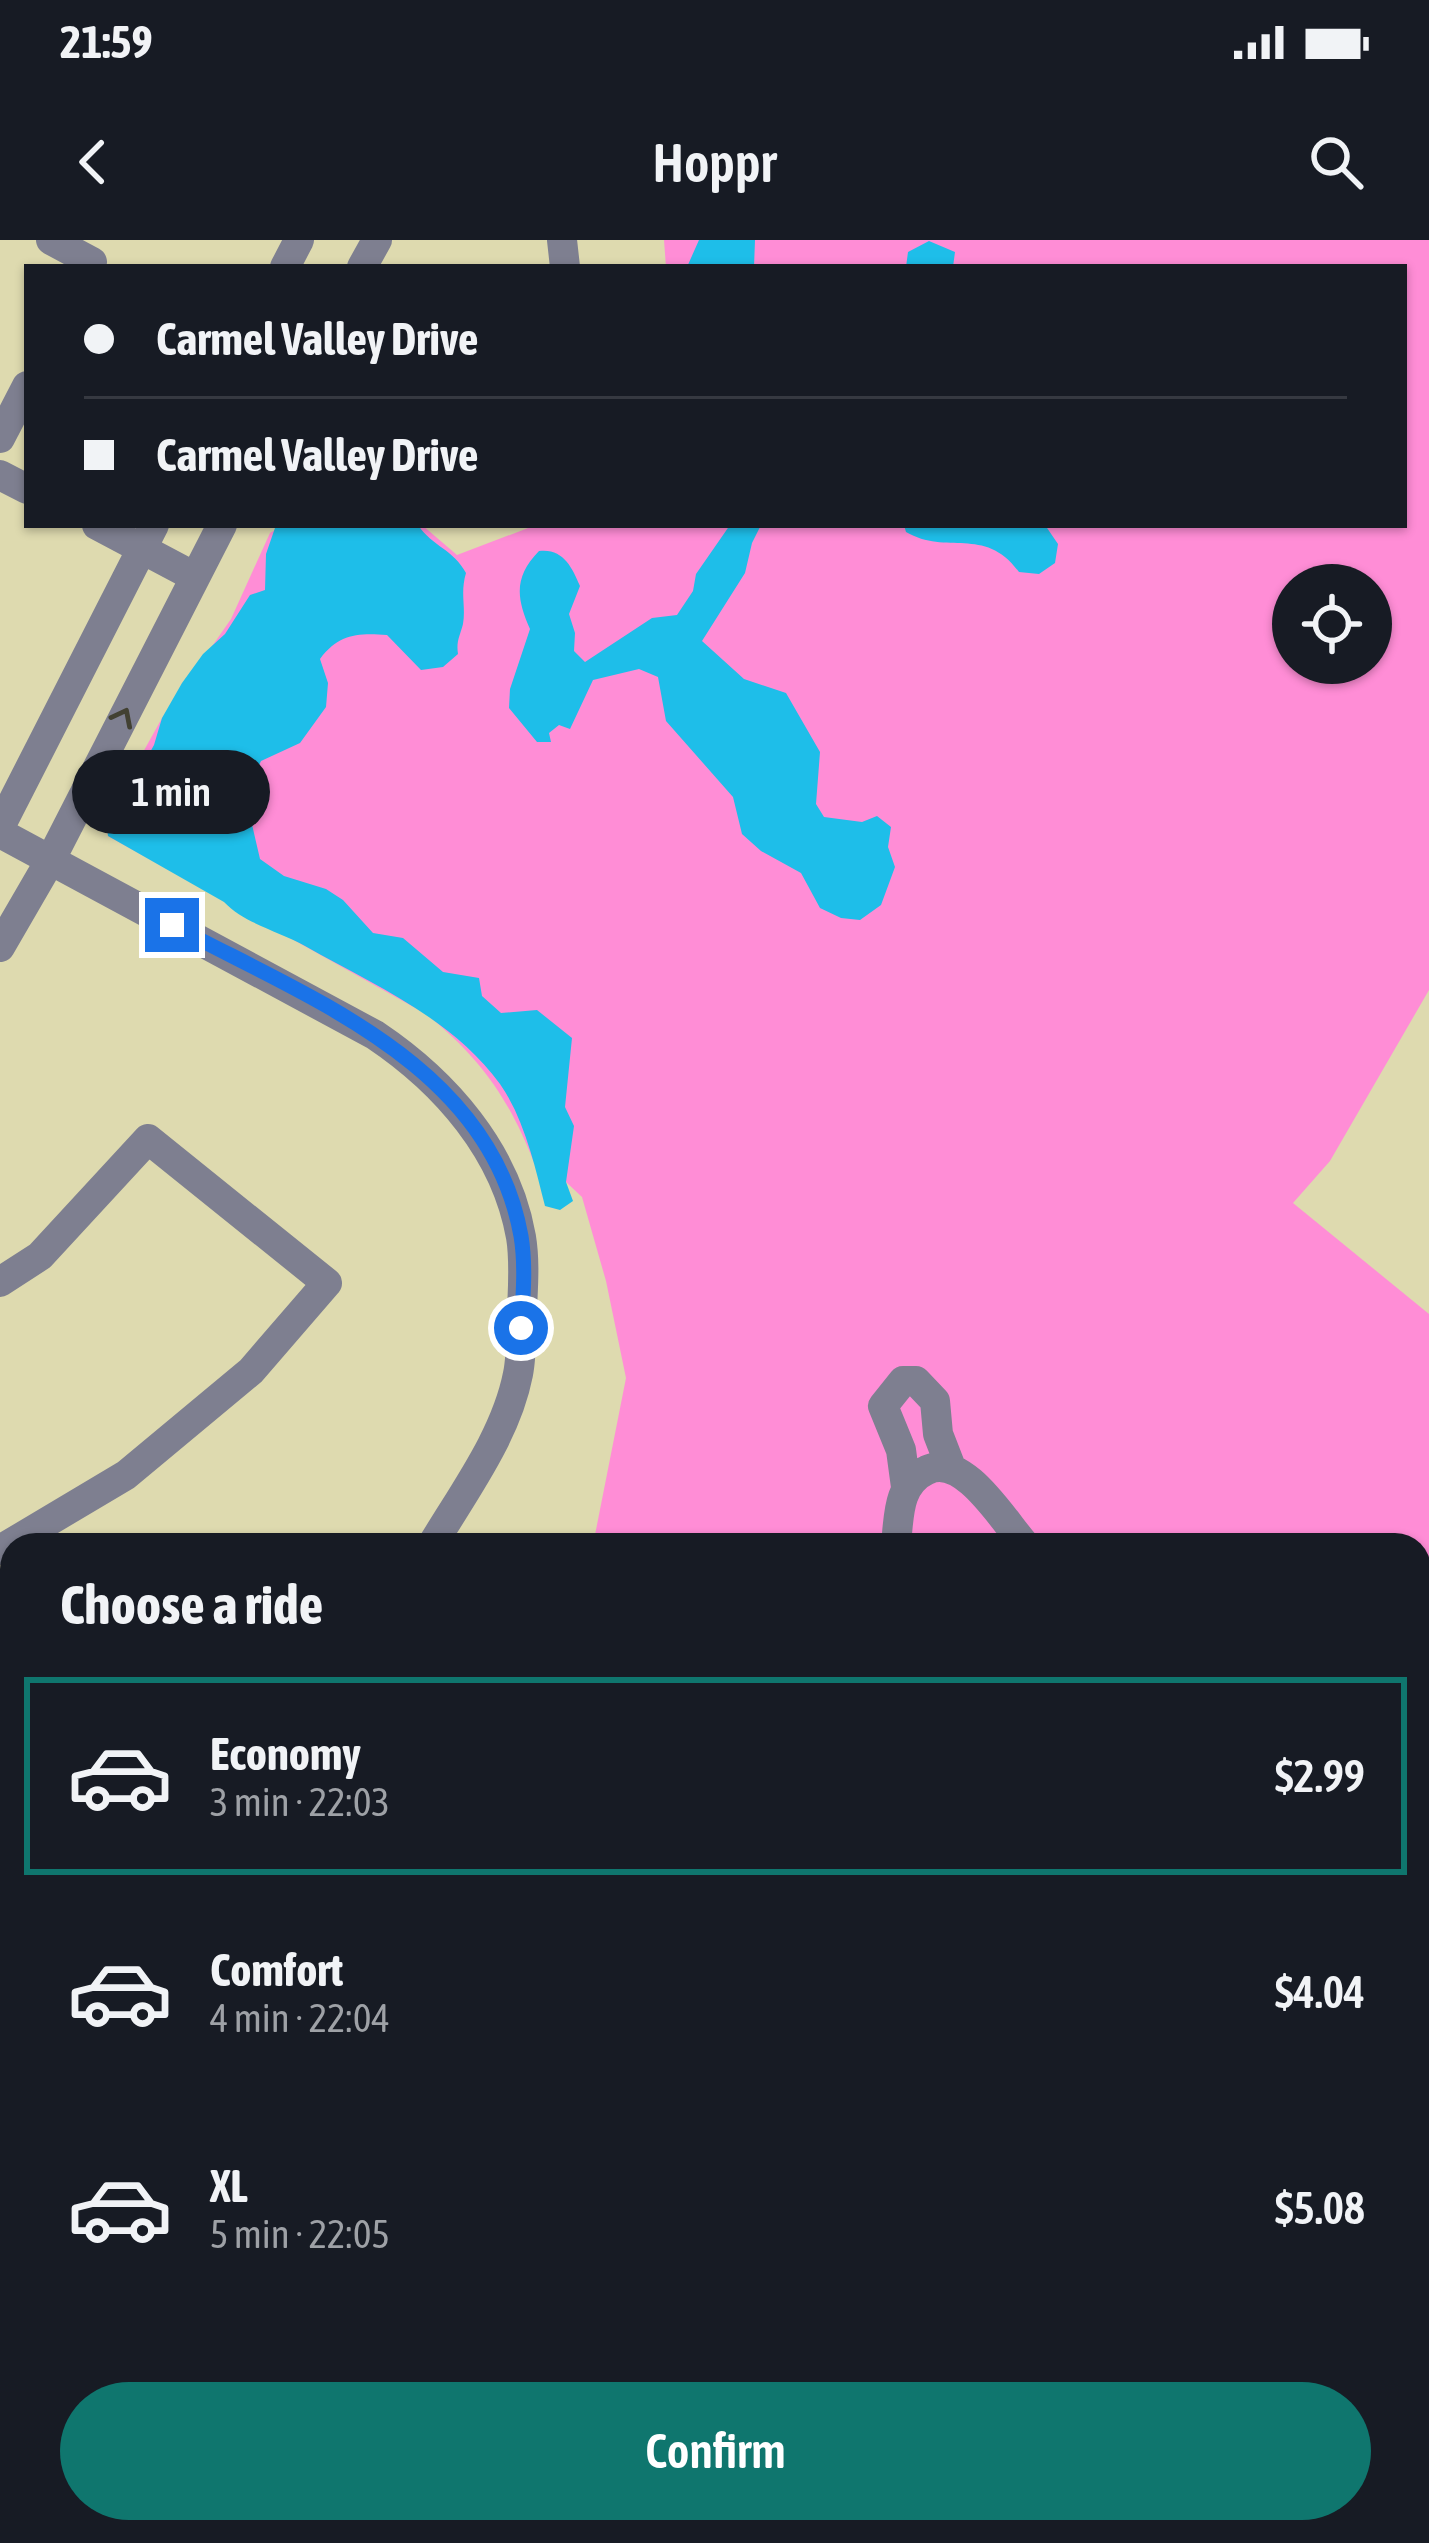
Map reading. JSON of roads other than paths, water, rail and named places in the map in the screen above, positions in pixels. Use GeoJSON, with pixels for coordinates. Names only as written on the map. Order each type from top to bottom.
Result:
{"type":"FeatureCollection","features":[{"type":"Feature","properties":{"kind":"street"},"geometry":{"type":"LineString","coordinates":[[51,240],[94,256]]}},
{"type":"Feature","properties":{"kind":"street"},"geometry":{"type":"LineString","coordinates":[[0,438],[24,392]]}},
{"type":"Feature","properties":{"kind":"street"},"geometry":{"type":"LineString","coordinates":[[110,528],[149,537],[195,577]]}},
{"type":"Feature","properties":{"kind":"street"},"geometry":{"type":"LineString","coordinates":[[0,947],[51,859],[220,528]]}},
{"type":"Feature","properties":{"kind":"street"},"geometry":{"type":"LineString","coordinates":[[149,537],[0,830],[376,1035],[410,1058],[460,1108],[501,1174],[522,1241],[518,1376],[481,1463],[438,1533]]}},
{"type":"Feature","properties":{"kind":"street"},"geometry":{"type":"LineString","coordinates":[[0,1282],[40,1256],[148,1139],[326,1283],[251,1371],[126,1475],[29,1533]]}},
{"type":"Feature","properties":{"kind":"street"},"geometry":{"type":"LineString","coordinates":[[906,1487],[901,1450],[883,1406],[902,1381],[916,1382],[934,1401],[942,1466]]}},
{"type":"Feature","properties":{"kind":"street"},"geometry":{"type":"LineString","coordinates":[[897,1533],[906,1487],[918,1474],[942,1466],[966,1476],[1015,1533]]}},
{"type":"Feature","properties":{"kind":"water"},"geometry":{"type":"Polygon","coordinates":[[[699,240],[755,240],[754,264],[688,264],[699,240]]]}},
{"type":"Feature","properties":{"kind":"water"},"geometry":{"type":"Polygon","coordinates":[[[929,241],[955,252],[953,264],[906,264],[908,252],[929,241]]]}},
{"type":"Feature","properties":{"kind":"water"},"geometry":{"type":"Polygon","coordinates":[[[275,528],[421,528],[466,573],[458,654],[443,667],[421,670],[387,635],[349,637],[327,651],[320,659],[328,683],[326,707],[300,743],[261,761],[253,778],[250,816],[260,859],[284,876],[326,889],[373,933],[403,938],[443,972],[479,978],[482,996],[501,1013],[537,1010],[572,1038],[565,1107],[574,1126],[566,1182],[573,1201],[560,1210],[545,1206],[528,1143],[508,1097],[459,1040],[384,989],[242,916],[108,836],[106,819],[146,784],[144,763],[182,683],[225,634],[250,595],[265,590],[266,554],[275,528]]]}},
{"type":"Feature","properties":{"kind":"water"},"geometry":{"type":"Polygon","coordinates":[[[728,528],[760,528],[745,573],[702,641],[744,679],[786,693],[820,752],[816,804],[824,817],[862,822],[877,816],[891,827],[888,847],[895,867],[881,905],[860,920],[820,908],[801,873],[761,851],[742,834],[733,797],[666,721],[658,677],[639,669],[593,680],[570,729],[559,725],[549,733],[551,742],[537,742],[509,708],[510,689],[530,629],[520,597],[521,579],[539,551],[560,556],[580,586],[569,614],[574,651],[585,662],[652,618],[677,615],[693,591],[696,574],[728,528]]]}},
{"type":"Feature","properties":{"kind":"water"},"geometry":{"type":"Polygon","coordinates":[[[905,528],[1047,528],[1058,544],[1055,563],[1039,574],[1019,572],[993,549],[936,542],[905,528]]]}}]}
